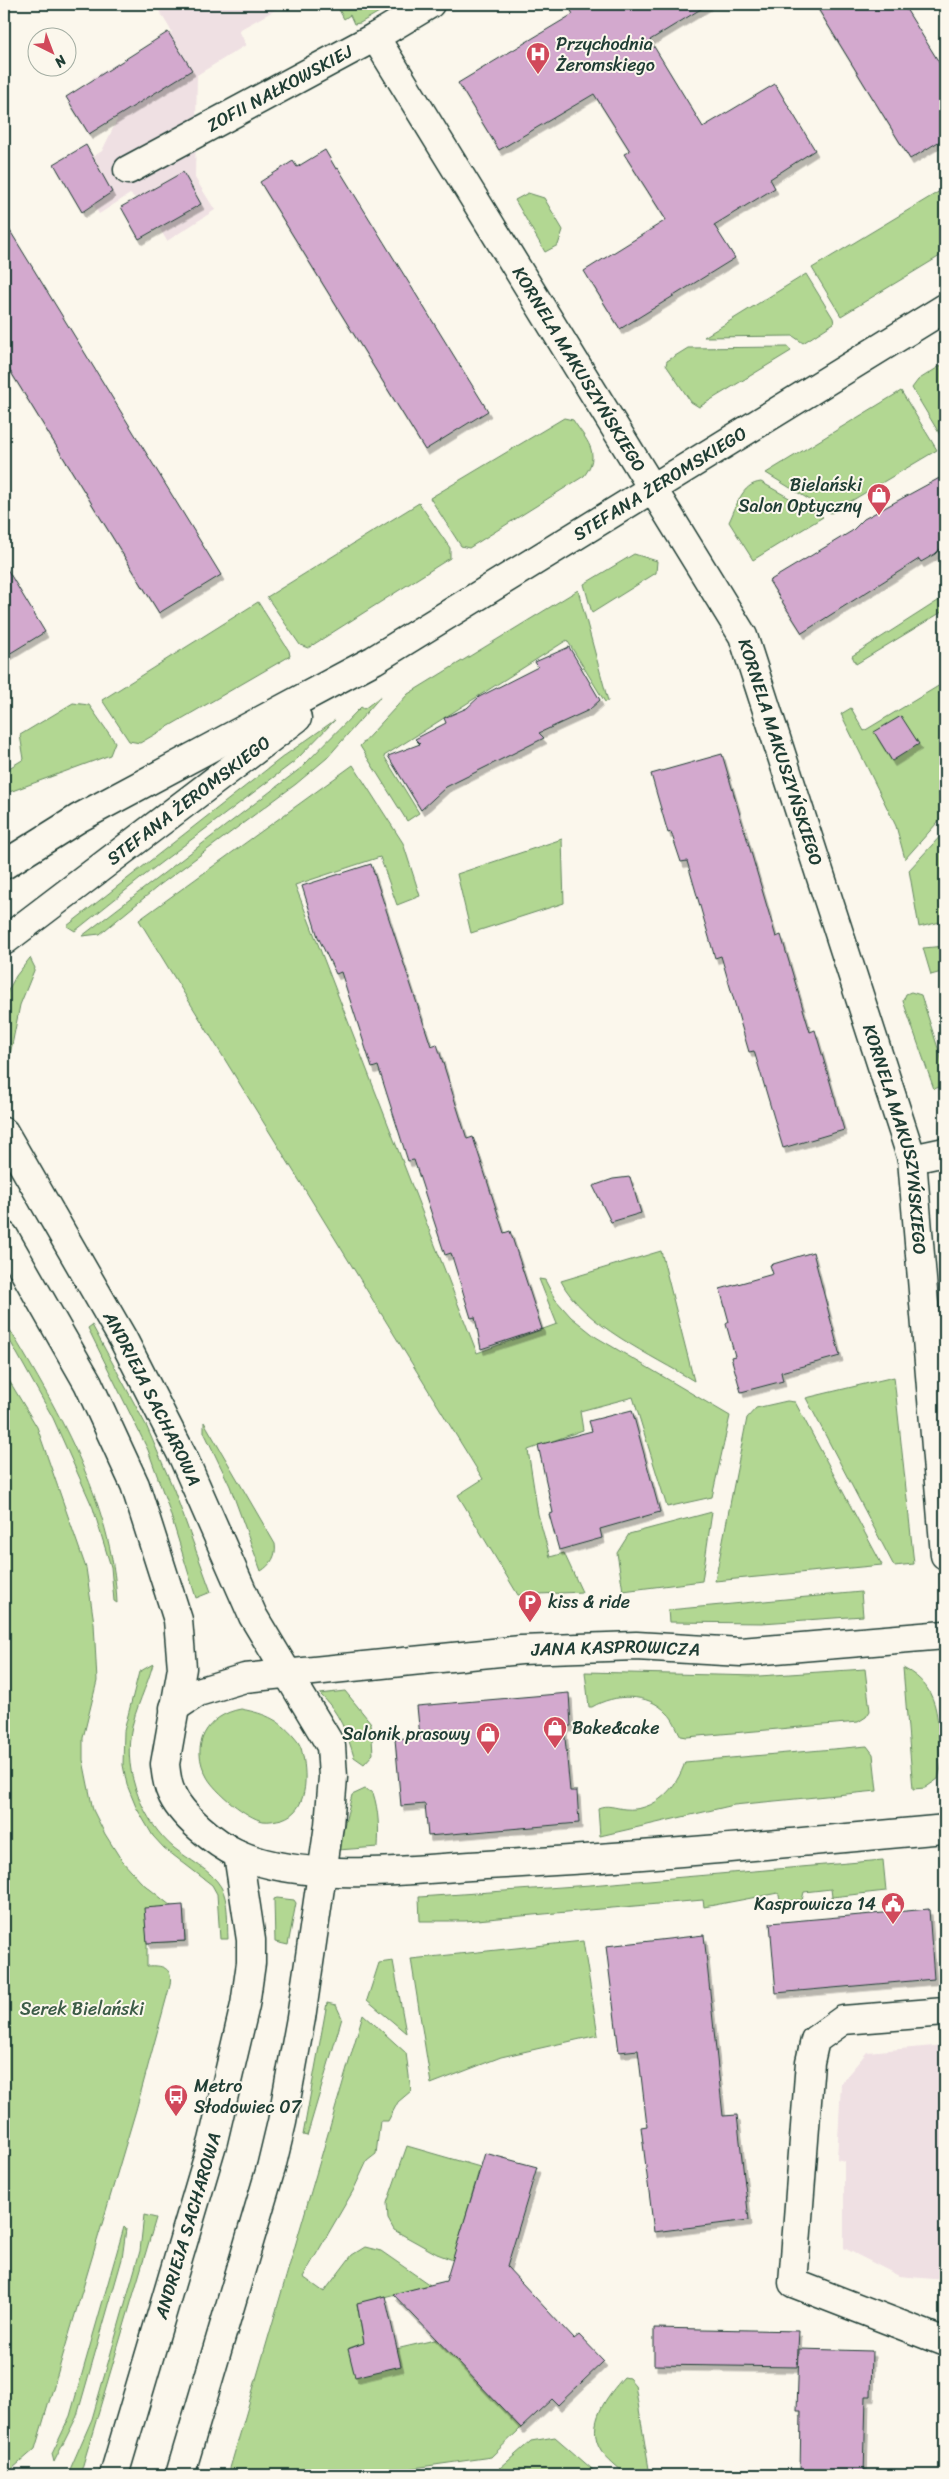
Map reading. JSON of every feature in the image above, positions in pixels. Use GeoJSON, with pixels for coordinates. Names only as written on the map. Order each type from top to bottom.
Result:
{"type":"FeatureCollection","features":[{"type":"Feature","properties":{"kind":"street","name":"ZOFII NAŁKOWSKIEJ"},"geometry":{"type":"LineString","coordinates":[[128,170],[375,37],[430,4]]}},
{"type":"Feature","properties":{"kind":"street","name":"KORNELA MAKUSZYŃSKIEGO"},"geometry":{"type":"LineString","coordinates":[[375,37],[743,636],[912,1159],[945,1555]]}},
{"type":"Feature","properties":{"kind":"street","name":"STEFANA ŻEROMSKIEGO"},"geometry":{"type":"LineString","coordinates":[[4,865],[79,818],[374,660],[945,308]]}},
{"type":"Feature","properties":{"kind":"street","name":"STEFANA ŻEROMSKIEGO"},"geometry":{"type":"LineString","coordinates":[[4,941],[374,660]]}},
{"type":"Feature","properties":{"kind":"street","name":"ANDRIEJA SACHAROWA"},"geometry":{"type":"LineString","coordinates":[[4,1132],[123,1339],[184,1459],[246,1601],[286,1673],[318,1721],[330,1746],[333,1776],[329,1825],[322,1871]]}},
{"type":"Feature","properties":{"kind":"street"},"geometry":{"type":"LineString","coordinates":[[912,1159],[945,1152]]}},
{"type":"Feature","properties":{"kind":"street"},"geometry":{"type":"LineString","coordinates":[[4,1236],[88,1383],[135,1485],[178,1620],[182,1668],[165,1764],[171,1793],[181,1808],[202,1830],[238,1854],[276,1865],[354,1873],[593,1859],[945,1830]]}},
{"type":"Feature","properties":{"kind":"street"},"geometry":{"type":"LineString","coordinates":[[4,1245],[25,1270]]}},
{"type":"Feature","properties":{"kind":"street","name":"JANA KASPROWICZA"},"geometry":{"type":"LineString","coordinates":[[174,1708],[198,1692],[221,1683],[286,1673],[521,1650],[636,1646],[741,1652],[945,1635]]}},
{"type":"Feature","properties":{"kind":"street","name":"ANDRIEJA SACHAROWA"},"geometry":{"type":"LineString","coordinates":[[114,2475],[213,2141],[245,2005],[251,1963],[251,1940],[238,1854]]}},
{"type":"Feature","properties":{"kind":"street"},"geometry":{"type":"LineString","coordinates":[[180,2475],[279,2137],[301,2018],[322,1871]]}},
{"type":"Feature","properties":{"kind":"street"},"geometry":{"type":"LineString","coordinates":[[945,2012],[843,2020],[815,2040],[810,2062],[794,2283],[945,2342]]}},
{"type":"Feature","properties":{"kind":"shaded area"},"geometry":{"type":"Polygon","coordinates":[[[155,4],[286,4],[239,30],[246,45],[197,75],[195,178],[215,210],[167,241],[147,208],[130,194],[99,214],[72,171],[102,151],[117,120],[92,78],[172,32],[155,4]]]}},
{"type":"Feature","properties":{"kind":"shaded area"},"geometry":{"type":"Polygon","coordinates":[[[945,2045],[945,2280],[899,2276],[844,2248],[844,2161],[837,2159],[841,2083],[867,2052],[945,2045]]]}},
{"type":"Feature","properties":{"kind":"green space"},"geometry":{"type":"Polygon","coordinates":[[[336,4],[393,4],[360,23],[354,24],[350,15],[344,19],[336,4]]]}},
{"type":"Feature","properties":{"kind":"green space"},"geometry":{"type":"Polygon","coordinates":[[[945,188],[945,253],[841,316],[812,268],[945,188]]]}},
{"type":"Feature","properties":{"kind":"green space"},"geometry":{"type":"Polygon","coordinates":[[[528,193],[544,198],[563,230],[558,245],[545,252],[515,200],[528,193]]]}},
{"type":"Feature","properties":{"kind":"green space"},"geometry":{"type":"Polygon","coordinates":[[[806,274],[833,318],[834,323],[803,343],[793,336],[704,337],[806,274]]]}},
{"type":"Feature","properties":{"kind":"green space"},"geometry":{"type":"Polygon","coordinates":[[[788,347],[791,351],[699,407],[691,402],[666,365],[667,361],[688,348],[788,347]]]}},
{"type":"Feature","properties":{"kind":"green space"},"geometry":{"type":"Polygon","coordinates":[[[945,363],[945,443],[912,388],[918,380],[945,363]]]}},
{"type":"Feature","properties":{"kind":"green space"},"geometry":{"type":"Polygon","coordinates":[[[901,391],[937,450],[831,513],[766,473],[901,391]]]}},
{"type":"Feature","properties":{"kind":"green space"},"geometry":{"type":"Polygon","coordinates":[[[564,418],[573,420],[590,447],[592,460],[584,476],[469,548],[461,546],[430,498],[564,418]]]}},
{"type":"Feature","properties":{"kind":"green space"},"geometry":{"type":"Polygon","coordinates":[[[761,482],[823,517],[753,560],[729,522],[744,491],[754,484],[761,482]]]}},
{"type":"Feature","properties":{"kind":"green space"},"geometry":{"type":"Polygon","coordinates":[[[419,503],[450,548],[450,558],[308,648],[300,645],[267,597],[419,503]]]}},
{"type":"Feature","properties":{"kind":"green space"},"geometry":{"type":"Polygon","coordinates":[[[634,554],[657,561],[656,573],[592,613],[584,584],[634,554]]]}},
{"type":"Feature","properties":{"kind":"green space"},"geometry":{"type":"Polygon","coordinates":[[[578,590],[608,701],[605,702],[567,640],[384,756],[419,813],[407,821],[360,746],[408,694],[578,590]]]}},
{"type":"Feature","properties":{"kind":"green space"},"geometry":{"type":"Polygon","coordinates":[[[941,599],[945,610],[856,664],[852,656],[941,599]]]}},
{"type":"Feature","properties":{"kind":"green space"},"geometry":{"type":"Polygon","coordinates":[[[258,602],[289,651],[290,656],[140,743],[129,741],[102,700],[258,602]]]}},
{"type":"Feature","properties":{"kind":"green space"},"geometry":{"type":"Polygon","coordinates":[[[945,682],[945,814],[905,859],[896,826],[841,714],[851,708],[864,731],[945,682]]]}},
{"type":"Feature","properties":{"kind":"green space"},"geometry":{"type":"Polygon","coordinates":[[[381,696],[327,758],[296,784],[161,884],[100,934],[82,936],[301,768],[361,707],[364,709],[381,696]]]}},
{"type":"Feature","properties":{"kind":"green space"},"geometry":{"type":"Polygon","coordinates":[[[73,703],[89,705],[115,742],[110,755],[4,794],[4,771],[24,759],[20,735],[73,703]]]}},
{"type":"Feature","properties":{"kind":"green space"},"geometry":{"type":"Polygon","coordinates":[[[335,720],[295,761],[150,871],[75,931],[67,926],[284,756],[335,720]]]}},
{"type":"Feature","properties":{"kind":"green space"},"geometry":{"type":"Polygon","coordinates":[[[353,765],[403,843],[420,896],[397,905],[380,857],[295,885],[477,1353],[557,1324],[539,1279],[545,1280],[555,1299],[571,1317],[596,1337],[730,1416],[712,1497],[667,1507],[633,1397],[580,1411],[583,1430],[528,1450],[538,1514],[550,1557],[564,1553],[582,1592],[518,1595],[458,1495],[483,1479],[139,920],[353,765]]]}},
{"type":"Feature","properties":{"kind":"green space"},"geometry":{"type":"Polygon","coordinates":[[[945,831],[945,921],[919,927],[909,870],[945,831]]]}},
{"type":"Feature","properties":{"kind":"green space"},"geometry":{"type":"Polygon","coordinates":[[[562,839],[564,903],[471,933],[457,874],[562,839]]]}},
{"type":"Feature","properties":{"kind":"green space"},"geometry":{"type":"Polygon","coordinates":[[[945,946],[945,971],[931,975],[923,948],[945,946]]]}},
{"type":"Feature","properties":{"kind":"green space"},"geometry":{"type":"Polygon","coordinates":[[[30,958],[35,968],[20,1005],[9,1060],[4,1071],[4,998],[16,976],[30,958]]]}},
{"type":"Feature","properties":{"kind":"green space"},"geometry":{"type":"Polygon","coordinates":[[[911,992],[921,995],[945,1070],[945,1085],[934,1089],[903,1001],[906,994],[911,992]]]}},
{"type":"Feature","properties":{"kind":"green space"},"geometry":{"type":"Polygon","coordinates":[[[661,1251],[694,1381],[639,1350],[602,1325],[571,1297],[561,1281],[661,1251]]]}},
{"type":"Feature","properties":{"kind":"green space"},"geometry":{"type":"Polygon","coordinates":[[[4,1320],[61,1420],[93,1491],[105,1528],[113,1565],[117,1603],[114,1601],[111,1567],[93,1508],[53,1418],[4,1330],[4,1320]]]}},
{"type":"Feature","properties":{"kind":"green space"},"geometry":{"type":"Polygon","coordinates":[[[92,1325],[146,1425],[174,1490],[211,1592],[196,1598],[168,1506],[148,1450],[88,1328],[92,1325]]]}},
{"type":"Feature","properties":{"kind":"green space","name":"Serek Bielański"},"geometry":{"type":"Polygon","coordinates":[[[4,1372],[37,1427],[86,1568],[94,1623],[97,1681],[83,1738],[83,1760],[93,1810],[122,1861],[141,1882],[171,1906],[183,1907],[185,1941],[147,1943],[147,1966],[165,1968],[170,1974],[170,1985],[136,2110],[35,2449],[5,2475],[4,1372]]]}},
{"type":"Feature","properties":{"kind":"green space"},"geometry":{"type":"Polygon","coordinates":[[[894,1377],[914,1564],[894,1566],[806,1398],[894,1377]]]}},
{"type":"Feature","properties":{"kind":"green space"},"geometry":{"type":"Polygon","coordinates":[[[787,1401],[795,1402],[882,1565],[715,1581],[747,1418],[756,1408],[787,1401]]]}},
{"type":"Feature","properties":{"kind":"green space"},"geometry":{"type":"Polygon","coordinates":[[[204,1422],[275,1544],[275,1552],[272,1559],[268,1566],[261,1571],[230,1486],[204,1432],[204,1422]]]}},
{"type":"Feature","properties":{"kind":"green space"},"geometry":{"type":"Polygon","coordinates":[[[712,1512],[702,1581],[623,1591],[617,1553],[629,1534],[712,1512]]]}},
{"type":"Feature","properties":{"kind":"green space"},"geometry":{"type":"Polygon","coordinates":[[[861,1592],[863,1616],[762,1623],[669,1622],[668,1610],[861,1592]]]}},
{"type":"Feature","properties":{"kind":"green space"},"geometry":{"type":"Polygon","coordinates":[[[153,1664],[135,1714],[131,1732],[129,1747],[133,1779],[138,1795],[153,1825],[174,1848],[206,1870],[221,1887],[226,1905],[228,1939],[220,1939],[217,1894],[212,1885],[164,1848],[153,1836],[136,1807],[127,1785],[123,1765],[124,1731],[139,1672],[153,1664]]]}},
{"type":"Feature","properties":{"kind":"green space"},"geometry":{"type":"Polygon","coordinates":[[[903,1668],[917,1676],[926,1687],[936,1712],[940,1770],[938,1779],[925,1788],[913,1789],[903,1668]]]}},
{"type":"Feature","properties":{"kind":"green space"},"geometry":{"type":"Polygon","coordinates":[[[865,1669],[870,1711],[866,1717],[858,1722],[687,1737],[681,1736],[669,1715],[659,1706],[641,1698],[620,1698],[589,1707],[585,1672],[759,1676],[865,1669]]]}},
{"type":"Feature","properties":{"kind":"green space"},"geometry":{"type":"Polygon","coordinates":[[[345,1691],[371,1723],[373,1754],[364,1764],[354,1757],[342,1723],[320,1694],[345,1691]]]}},
{"type":"Feature","properties":{"kind":"green space"},"geometry":{"type":"Polygon","coordinates":[[[241,1709],[273,1719],[292,1734],[301,1747],[305,1774],[304,1792],[297,1809],[291,1815],[282,1819],[263,1821],[240,1810],[211,1783],[202,1765],[200,1754],[204,1733],[219,1718],[229,1712],[241,1709]]]}},
{"type":"Feature","properties":{"kind":"green space"},"geometry":{"type":"Polygon","coordinates":[[[867,1746],[873,1754],[877,1791],[734,1805],[600,1836],[598,1808],[608,1806],[636,1809],[646,1807],[670,1789],[685,1762],[867,1746]]]}},
{"type":"Feature","properties":{"kind":"green space"},"geometry":{"type":"Polygon","coordinates":[[[365,1789],[373,1793],[375,1800],[378,1820],[378,1847],[338,1850],[352,1795],[365,1789]]]}},
{"type":"Feature","properties":{"kind":"green space"},"geometry":{"type":"Polygon","coordinates":[[[883,1860],[886,1891],[832,1897],[831,1889],[804,1892],[802,1900],[781,1901],[778,1893],[704,1907],[703,1900],[465,1921],[420,1921],[419,1897],[590,1885],[883,1860]]]}},
{"type":"Feature","properties":{"kind":"green space"},"geometry":{"type":"Polygon","coordinates":[[[274,1899],[294,1900],[296,1903],[288,1945],[275,1942],[274,1899]]]}},
{"type":"Feature","properties":{"kind":"green space"},"geometry":{"type":"Polygon","coordinates":[[[583,1941],[598,2035],[501,2057],[431,2084],[411,1959],[583,1941]]]}},
{"type":"Feature","properties":{"kind":"green space"},"geometry":{"type":"Polygon","coordinates":[[[393,1961],[406,2033],[367,2000],[379,1963],[393,1961]]]}},
{"type":"Feature","properties":{"kind":"green space"},"geometry":{"type":"Polygon","coordinates":[[[327,2003],[336,2005],[342,2018],[307,2136],[303,2135],[327,2003]]]}},
{"type":"Feature","properties":{"kind":"green space"},"geometry":{"type":"Polygon","coordinates":[[[363,2014],[406,2053],[411,2091],[398,2102],[388,2121],[380,2121],[376,2154],[367,2161],[353,2191],[303,2277],[324,2292],[352,2255],[365,2247],[381,2251],[430,2285],[357,2304],[364,2343],[349,2348],[355,2376],[401,2365],[396,2349],[439,2339],[521,2428],[491,2457],[364,2475],[228,2475],[363,2014]]]}},
{"type":"Feature","properties":{"kind":"green space"},"geometry":{"type":"Polygon","coordinates":[[[407,2146],[480,2167],[453,2260],[437,2254],[394,2230],[388,2219],[387,2203],[407,2146]]]}},
{"type":"Feature","properties":{"kind":"green space"},"geometry":{"type":"Polygon","coordinates":[[[144,2215],[156,2218],[80,2475],[68,2474],[92,2419],[140,2251],[144,2215]]]}},
{"type":"Feature","properties":{"kind":"green space"},"geometry":{"type":"Polygon","coordinates":[[[124,2227],[126,2229],[122,2259],[77,2416],[54,2462],[52,2454],[70,2416],[124,2227]]]}},
{"type":"Feature","properties":{"kind":"green space"},"geometry":{"type":"Polygon","coordinates":[[[624,2377],[629,2378],[635,2385],[650,2475],[626,2475],[603,2453],[597,2440],[595,2430],[600,2411],[624,2377]]]}},
{"type":"Feature","properties":{"kind":"green space"},"geometry":{"type":"Polygon","coordinates":[[[555,2437],[599,2475],[492,2475],[531,2441],[555,2437]]]}},
{"type":"Feature","properties":{"kind":"building"},"geometry":{"type":"Polygon","coordinates":[[[567,4],[709,4],[650,40],[703,127],[775,84],[815,150],[770,179],[775,188],[714,225],[735,258],[620,329],[584,271],[666,220],[624,154],[630,151],[594,94],[499,150],[458,83],[573,14],[567,4]]]}},
{"type":"Feature","properties":{"kind":"building"},"geometry":{"type":"Polygon","coordinates":[[[815,4],[903,4],[945,72],[945,138],[910,159],[815,4]]]}},
{"type":"Feature","properties":{"kind":"building"},"geometry":{"type":"Polygon","coordinates":[[[168,32],[192,70],[89,134],[66,97],[168,32]]]}},
{"type":"Feature","properties":{"kind":"building"},"geometry":{"type":"Polygon","coordinates":[[[86,145],[112,192],[82,212],[54,164],[86,145]]]}},
{"type":"Feature","properties":{"kind":"building"},"geometry":{"type":"Polygon","coordinates":[[[325,150],[488,411],[425,450],[260,182],[293,161],[297,167],[325,150]]]}},
{"type":"Feature","properties":{"kind":"building"},"geometry":{"type":"Polygon","coordinates":[[[183,172],[201,204],[139,239],[121,207],[183,172]]]}},
{"type":"Feature","properties":{"kind":"building"},"geometry":{"type":"Polygon","coordinates":[[[4,221],[221,575],[159,613],[4,361],[4,221]]]}},
{"type":"Feature","properties":{"kind":"building"},"geometry":{"type":"Polygon","coordinates":[[[945,475],[945,544],[935,554],[921,562],[919,559],[802,633],[769,581],[852,531],[864,519],[945,475]]]}},
{"type":"Feature","properties":{"kind":"building"},"geometry":{"type":"Polygon","coordinates":[[[4,564],[45,632],[4,657],[4,564]]]}},
{"type":"Feature","properties":{"kind":"building"},"geometry":{"type":"Polygon","coordinates":[[[569,647],[600,700],[589,710],[539,733],[544,738],[446,787],[421,810],[388,756],[420,744],[415,739],[446,723],[444,718],[467,708],[479,697],[538,667],[535,662],[569,647]]]}},
{"type":"Feature","properties":{"kind":"building"},"geometry":{"type":"Polygon","coordinates":[[[901,716],[919,744],[892,761],[874,732],[901,716]]]}},
{"type":"Feature","properties":{"kind":"building"},"geometry":{"type":"Polygon","coordinates":[[[722,754],[776,937],[781,935],[810,1032],[815,1030],[844,1130],[783,1148],[754,1051],[749,1052],[721,956],[715,958],[687,861],[681,862],[671,832],[668,833],[651,774],[722,754]]]}},
{"type":"Feature","properties":{"kind":"building"},"geometry":{"type":"Polygon","coordinates":[[[371,864],[431,1046],[437,1044],[467,1139],[473,1137],[504,1233],[510,1231],[542,1329],[481,1349],[475,1317],[471,1318],[451,1253],[445,1255],[414,1160],[408,1161],[378,1066],[372,1068],[341,972],[336,974],[318,937],[302,886],[371,864]]]}},
{"type":"Feature","properties":{"kind":"building"},"geometry":{"type":"Polygon","coordinates":[[[630,1177],[641,1213],[611,1222],[593,1186],[613,1179],[630,1177]]]}},
{"type":"Feature","properties":{"kind":"building"},"geometry":{"type":"Polygon","coordinates":[[[813,1252],[840,1356],[781,1372],[783,1381],[741,1392],[731,1357],[735,1356],[726,1324],[729,1322],[720,1289],[773,1274],[770,1265],[813,1252]]]}},
{"type":"Feature","properties":{"kind":"building"},"geometry":{"type":"Polygon","coordinates":[[[632,1410],[660,1512],[600,1529],[602,1538],[559,1550],[549,1514],[553,1513],[538,1445],[592,1431],[589,1421],[632,1410]]]}},
{"type":"Feature","properties":{"kind":"building"},"geometry":{"type":"Polygon","coordinates":[[[569,1693],[571,1726],[564,1727],[570,1791],[577,1791],[579,1823],[428,1836],[425,1804],[401,1806],[395,1739],[420,1737],[417,1706],[569,1693]]]}},
{"type":"Feature","properties":{"kind":"building"},"geometry":{"type":"Polygon","coordinates":[[[183,1905],[185,1941],[147,1943],[144,1908],[183,1905]]]}},
{"type":"Feature","properties":{"kind":"building"},"geometry":{"type":"Polygon","coordinates":[[[929,1909],[934,1979],[776,1993],[770,1923],[929,1909]]]}},
{"type":"Feature","properties":{"kind":"building"},"geometry":{"type":"Polygon","coordinates":[[[704,1935],[723,2116],[737,2115],[749,2220],[654,2232],[641,2127],[647,2126],[638,2050],[619,2052],[606,1946],[704,1935]]]}},
{"type":"Feature","properties":{"kind":"building"},"geometry":{"type":"Polygon","coordinates":[[[485,2153],[537,2167],[507,2267],[574,2339],[579,2335],[604,2361],[558,2405],[552,2399],[521,2428],[393,2294],[446,2281],[485,2153]]]}},
{"type":"Feature","properties":{"kind":"building"},"geometry":{"type":"Polygon","coordinates":[[[385,2296],[401,2366],[355,2377],[348,2349],[364,2343],[357,2303],[385,2296]]]}},
{"type":"Feature","properties":{"kind":"building"},"geometry":{"type":"Polygon","coordinates":[[[654,2328],[799,2331],[797,2367],[654,2365],[654,2328]]]}},
{"type":"Feature","properties":{"kind":"building"},"geometry":{"type":"Polygon","coordinates":[[[799,2349],[872,2351],[871,2396],[866,2396],[864,2475],[800,2475],[801,2411],[797,2411],[799,2349]]]}},
{"type":"Feature","properties":{"kind":"place","name":"Przychodnia Żeromskiego"},"geometry":{"type":"Point","coordinates":[538,75]}},
{"type":"Feature","properties":{"kind":"place","name":"Bielański Salon Optyczny"},"geometry":{"type":"Point","coordinates":[879,516]}},
{"type":"Feature","properties":{"kind":"place","name":"kiss & ride"},"geometry":{"type":"Point","coordinates":[530,1623]}},
{"type":"Feature","properties":{"kind":"place","name":"Bake&cake"},"geometry":{"type":"Point","coordinates":[555,1749]}},
{"type":"Feature","properties":{"kind":"place","name":"Salonik prasowy"},"geometry":{"type":"Point","coordinates":[488,1755]}},
{"type":"Feature","properties":{"kind":"place","name":"Kasprowicza 14"},"geometry":{"type":"Point","coordinates":[893,1925]}},
{"type":"Feature","properties":{"kind":"place","name":"Metro Słodowiec 07"},"geometry":{"type":"Point","coordinates":[176,2117]}}]}
